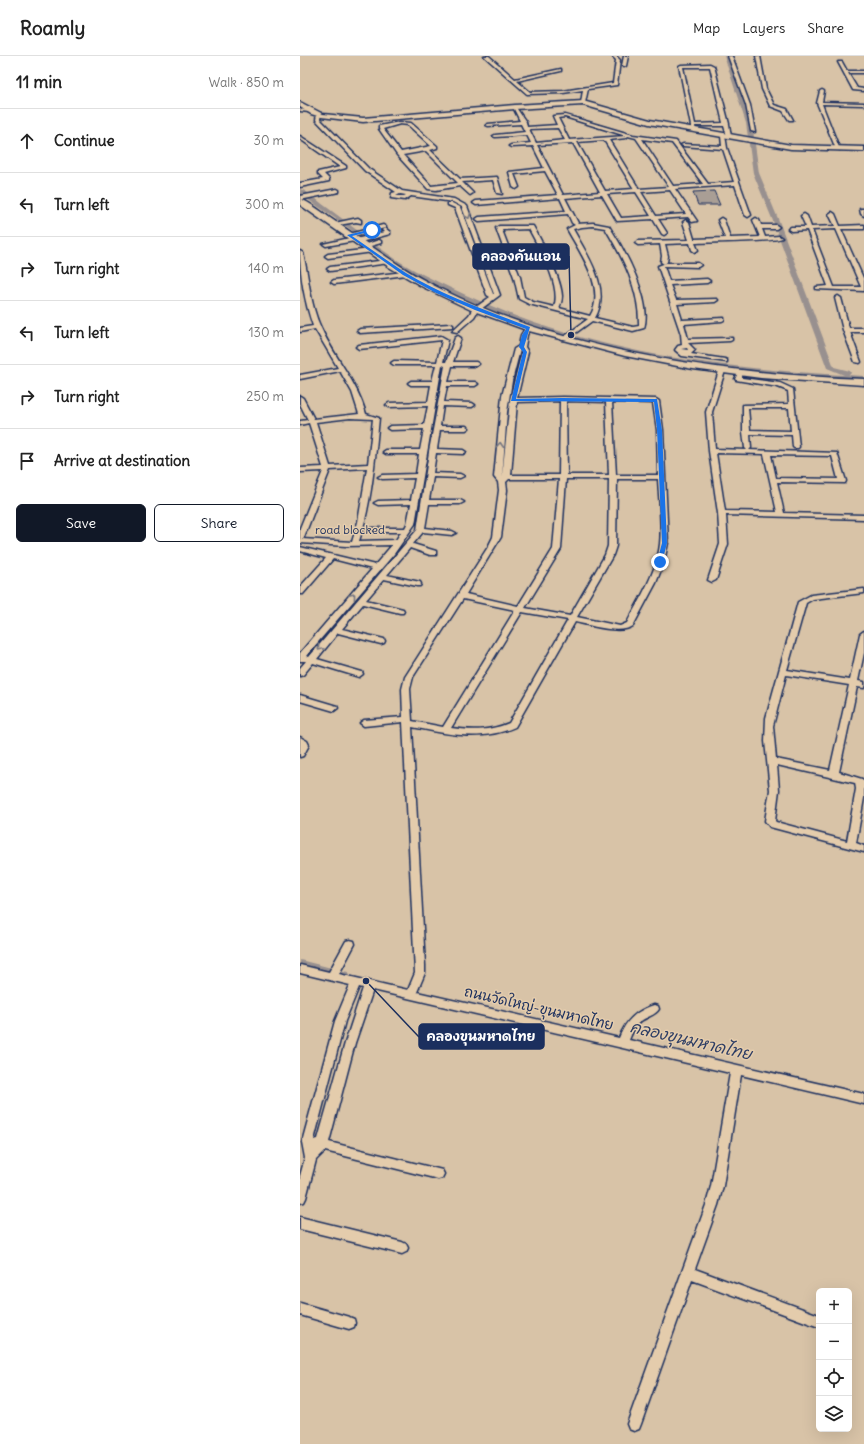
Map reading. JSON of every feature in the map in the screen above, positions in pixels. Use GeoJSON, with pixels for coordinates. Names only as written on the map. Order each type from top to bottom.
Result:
{"type":"FeatureCollection","features":[{"type":"Feature","properties":{"kind":"street"},"geometry":{"type":"LineString","coordinates":[[486,56],[529,93],[586,89],[615,84],[618,60],[614,56]]}},
{"type":"Feature","properties":{"kind":"street"},"geometry":{"type":"LineString","coordinates":[[624,66],[626,56]]}},
{"type":"Feature","properties":{"kind":"street"},"geometry":{"type":"LineString","coordinates":[[730,56],[748,106],[753,131]]}},
{"type":"Feature","properties":{"kind":"street"},"geometry":{"type":"LineString","coordinates":[[758,56],[764,89],[772,106],[786,110],[791,119]]}},
{"type":"Feature","properties":{"kind":"street"},"geometry":{"type":"LineString","coordinates":[[840,63],[855,90],[856,95]]}},
{"type":"Feature","properties":{"kind":"street"},"geometry":{"type":"LineString","coordinates":[[693,128],[681,66],[712,66],[727,124],[725,148],[748,216]]}},
{"type":"Feature","properties":{"kind":"street"},"geometry":{"type":"LineString","coordinates":[[515,80],[559,70]]}},
{"type":"Feature","properties":{"kind":"street"},"geometry":{"type":"LineString","coordinates":[[845,72],[864,72]]}},
{"type":"Feature","properties":{"kind":"street"},"geometry":{"type":"LineString","coordinates":[[583,103],[586,89]]}},
{"type":"Feature","properties":{"kind":"street"},"geometry":{"type":"LineString","coordinates":[[855,90],[864,90]]}},
{"type":"Feature","properties":{"kind":"street"},"geometry":{"type":"LineString","coordinates":[[822,91],[819,103],[838,149]]}},
{"type":"Feature","properties":{"kind":"street"},"geometry":{"type":"LineString","coordinates":[[500,193],[495,178],[430,188],[399,154],[380,129],[383,125],[393,121],[515,107],[583,103],[649,122],[693,128],[726,136],[790,147],[864,149]]}},
{"type":"Feature","properties":{"kind":"street"},"geometry":{"type":"LineString","coordinates":[[819,103],[864,104]]}},
{"type":"Feature","properties":{"kind":"street"},"geometry":{"type":"LineString","coordinates":[[300,104],[322,115],[357,120],[393,121],[412,125],[435,147],[427,150],[399,154]]}},
{"type":"Feature","properties":{"kind":"street"},"geometry":{"type":"LineString","coordinates":[[515,107],[575,223]]}},
{"type":"Feature","properties":{"kind":"street"},"geometry":{"type":"LineString","coordinates":[[300,110],[310,110]]}},
{"type":"Feature","properties":{"kind":"street"},"geometry":{"type":"LineString","coordinates":[[322,115],[374,169],[404,189],[405,194]]}},
{"type":"Feature","properties":{"kind":"street"},"geometry":{"type":"LineString","coordinates":[[322,115],[318,118],[367,170],[405,194],[450,204],[457,207],[491,299],[477,309],[466,314],[453,331],[443,339],[359,347]]}},
{"type":"Feature","properties":{"kind":"street"},"geometry":{"type":"LineString","coordinates":[[690,215],[619,220],[604,193],[555,118],[563,116],[599,134],[635,137],[672,188],[690,215],[694,221]]}},
{"type":"Feature","properties":{"kind":"street"},"geometry":{"type":"LineString","coordinates":[[488,125],[524,122]]}},
{"type":"Feature","properties":{"kind":"street"},"geometry":{"type":"LineString","coordinates":[[693,128],[727,124]]}},
{"type":"Feature","properties":{"kind":"street"},"geometry":{"type":"LineString","coordinates":[[495,136],[560,126]]}},
{"type":"Feature","properties":{"kind":"street"},"geometry":{"type":"LineString","coordinates":[[599,134],[638,190],[664,233]]}},
{"type":"Feature","properties":{"kind":"street"},"geometry":{"type":"LineString","coordinates":[[512,146],[571,141],[599,134],[676,142],[706,185]]}},
{"type":"Feature","properties":{"kind":"street"},"geometry":{"type":"LineString","coordinates":[[300,137],[344,168],[320,173],[327,180],[301,185]]}},
{"type":"Feature","properties":{"kind":"street"},"geometry":{"type":"LineString","coordinates":[[684,145],[725,148]]}},
{"type":"Feature","properties":{"kind":"street"},"geometry":{"type":"LineString","coordinates":[[347,150],[353,148]]}},
{"type":"Feature","properties":{"kind":"street"},"geometry":{"type":"LineString","coordinates":[[427,150],[470,193]]}},
{"type":"Feature","properties":{"kind":"street"},"geometry":{"type":"LineString","coordinates":[[367,170],[374,169]]}},
{"type":"Feature","properties":{"kind":"street"},"geometry":{"type":"LineString","coordinates":[[516,188],[511,173],[547,169]]}},
{"type":"Feature","properties":{"kind":"street"},"geometry":{"type":"LineString","coordinates":[[476,203],[736,183]]}},
{"type":"Feature","properties":{"kind":"street"},"geometry":{"type":"LineString","coordinates":[[301,201],[314,195],[337,191]]}},
{"type":"Feature","properties":{"kind":"street"},"geometry":{"type":"LineString","coordinates":[[301,201],[360,241],[404,274],[438,292],[477,309],[528,328],[568,336],[614,351],[682,354],[725,361]]}},
{"type":"Feature","properties":{"kind":"street"},"geometry":{"type":"LineString","coordinates":[[479,220],[569,212]]}},
{"type":"Feature","properties":{"kind":"street"},"geometry":{"type":"LineString","coordinates":[[818,288],[864,288],[832,214]]}},
{"type":"Feature","properties":{"kind":"street"},"geometry":{"type":"LineString","coordinates":[[804,216],[832,288]]}},
{"type":"Feature","properties":{"kind":"street"},"geometry":{"type":"LineString","coordinates":[[336,224],[357,219],[359,222]]}},
{"type":"Feature","properties":{"kind":"street"},"geometry":{"type":"LineString","coordinates":[[721,220],[728,240]]}},
{"type":"Feature","properties":{"kind":"street"},"geometry":{"type":"LineString","coordinates":[[756,220],[763,239]]}},
{"type":"Feature","properties":{"kind":"street"},"geometry":{"type":"LineString","coordinates":[[686,222],[695,250]]}},
{"type":"Feature","properties":{"kind":"street"},"geometry":{"type":"LineString","coordinates":[[556,309],[559,301],[559,294],[531,227],[499,228],[517,276],[521,298],[532,303],[556,309],[591,317],[633,329],[642,327],[639,293],[633,275],[606,227],[599,225],[575,226],[570,229],[586,260],[598,290],[599,299],[598,309],[591,317],[577,330],[568,336]]}},
{"type":"Feature","properties":{"kind":"street"},"geometry":{"type":"LineString","coordinates":[[759,227],[776,227]]}},
{"type":"Feature","properties":{"kind":"street"},"geometry":{"type":"LineString","coordinates":[[791,229],[864,227]]}},
{"type":"Feature","properties":{"kind":"street"},"geometry":{"type":"LineString","coordinates":[[328,256],[373,236],[388,234],[384,228],[365,232],[360,241]]}},
{"type":"Feature","properties":{"kind":"street"},"geometry":{"type":"LineString","coordinates":[[638,243],[779,238]]}},
{"type":"Feature","properties":{"kind":"street"},"geometry":{"type":"LineString","coordinates":[[737,240],[741,248]]}},
{"type":"Feature","properties":{"kind":"street"},"geometry":{"type":"LineString","coordinates":[[326,244],[360,241],[379,242]]}},
{"type":"Feature","properties":{"kind":"street"},"geometry":{"type":"LineString","coordinates":[[662,242],[665,256],[664,264],[666,283],[680,322],[682,354]]}},
{"type":"Feature","properties":{"kind":"street"},"geometry":{"type":"LineString","coordinates":[[300,253],[311,307],[317,327],[343,369],[358,397],[363,416]]}},
{"type":"Feature","properties":{"kind":"street"},"geometry":{"type":"LineString","coordinates":[[330,269],[387,262]]}},
{"type":"Feature","properties":{"kind":"street"},"geometry":{"type":"LineString","coordinates":[[664,264],[698,265]]}},
{"type":"Feature","properties":{"kind":"street"},"geometry":{"type":"LineString","coordinates":[[334,282],[404,274]]}},
{"type":"Feature","properties":{"kind":"street"},"geometry":{"type":"LineString","coordinates":[[666,283],[707,281]]}},
{"type":"Feature","properties":{"kind":"street"},"geometry":{"type":"LineString","coordinates":[[838,298],[846,330],[858,362]]}},
{"type":"Feature","properties":{"kind":"street"},"geometry":{"type":"LineString","coordinates":[[673,302],[715,300]]}},
{"type":"Feature","properties":{"kind":"street"},"geometry":{"type":"LineString","coordinates":[[680,322],[722,319]]}},
{"type":"Feature","properties":{"kind":"street"},"geometry":{"type":"LineString","coordinates":[[300,330],[317,327]]}},
{"type":"Feature","properties":{"kind":"street"},"geometry":{"type":"LineString","coordinates":[[412,991],[420,972],[406,689],[409,677],[462,596],[497,537],[505,480],[513,400],[516,383],[525,352],[522,347],[524,335],[528,328]]}},
{"type":"Feature","properties":{"kind":"street"},"geometry":{"type":"LineString","coordinates":[[846,330],[864,330]]}},
{"type":"Feature","properties":{"kind":"street"},"geometry":{"type":"LineString","coordinates":[[360,331],[453,331]]}},
{"type":"Feature","properties":{"kind":"street"},"geometry":{"type":"LineString","coordinates":[[360,674],[300,657],[391,552],[411,524],[431,404],[439,363],[444,348],[443,339],[440,335],[442,333],[453,331]]}},
{"type":"Feature","properties":{"kind":"street"},"geometry":{"type":"LineString","coordinates":[[300,672],[421,530],[432,452],[449,363],[453,331]]}},
{"type":"Feature","properties":{"kind":"street"},"geometry":{"type":"LineString","coordinates":[[682,354],[703,344],[730,340]]}},
{"type":"Feature","properties":{"kind":"street"},"geometry":{"type":"LineString","coordinates":[[522,347],[517,349],[507,383],[501,430],[498,477],[505,480],[563,477],[662,477]]}},
{"type":"Feature","properties":{"kind":"street"},"geometry":{"type":"LineString","coordinates":[[682,354],[721,374],[864,382]]}},
{"type":"Feature","properties":{"kind":"street"},"geometry":{"type":"LineString","coordinates":[[394,363],[476,364]]}},
{"type":"Feature","properties":{"kind":"street"},"geometry":{"type":"LineString","coordinates":[[300,377],[343,369]]}},
{"type":"Feature","properties":{"kind":"street"},"geometry":{"type":"LineString","coordinates":[[712,580],[724,544],[722,513],[712,451],[709,412],[721,374]]}},
{"type":"Feature","properties":{"kind":"street"},"geometry":{"type":"LineString","coordinates":[[739,376],[786,387],[791,390],[796,447]]}},
{"type":"Feature","properties":{"kind":"street"},"geometry":{"type":"LineString","coordinates":[[411,383],[435,383]]}},
{"type":"Feature","properties":{"kind":"street"},"geometry":{"type":"LineString","coordinates":[[507,383],[516,383]]}},
{"type":"Feature","properties":{"kind":"street"},"geometry":{"type":"LineString","coordinates":[[445,384],[475,384]]}},
{"type":"Feature","properties":{"kind":"street"},"geometry":{"type":"LineString","coordinates":[[433,394],[442,394]]}},
{"type":"Feature","properties":{"kind":"street"},"geometry":{"type":"LineString","coordinates":[[300,398],[312,421],[327,469],[300,536]]}},
{"type":"Feature","properties":{"kind":"street"},"geometry":{"type":"LineString","coordinates":[[446,730],[557,549],[563,477],[562,399]]}},
{"type":"Feature","properties":{"kind":"street"},"geometry":{"type":"LineString","coordinates":[[462,596],[520,609],[620,628],[626,627],[630,624],[652,584],[660,562],[664,543],[660,430],[656,400],[513,400]]}},
{"type":"Feature","properties":{"kind":"street"},"geometry":{"type":"LineString","coordinates":[[364,723],[408,721],[446,730],[474,733],[501,731],[512,726],[574,619],[609,555],[612,546],[612,477],[609,400]]}},
{"type":"Feature","properties":{"kind":"street"},"geometry":{"type":"LineString","coordinates":[[389,405],[431,404]]}},
{"type":"Feature","properties":{"kind":"street"},"geometry":{"type":"LineString","coordinates":[[441,404],[472,405]]}},
{"type":"Feature","properties":{"kind":"street"},"geometry":{"type":"LineString","coordinates":[[748,448],[744,407],[792,406]]}},
{"type":"Feature","properties":{"kind":"street"},"geometry":{"type":"LineString","coordinates":[[300,423],[363,416],[374,416],[376,418],[371,466],[362,522],[355,543]]}},
{"type":"Feature","properties":{"kind":"street"},"geometry":{"type":"LineString","coordinates":[[390,428],[427,427]]}},
{"type":"Feature","properties":{"kind":"street"},"geometry":{"type":"LineString","coordinates":[[437,428],[466,428]]}},
{"type":"Feature","properties":{"kind":"street"},"geometry":{"type":"LineString","coordinates":[[501,430],[509,431]]}},
{"type":"Feature","properties":{"kind":"street"},"geometry":{"type":"LineString","coordinates":[[746,432],[794,433]]}},
{"type":"Feature","properties":{"kind":"street"},"geometry":{"type":"LineString","coordinates":[[425,441],[434,441]]}},
{"type":"Feature","properties":{"kind":"street"},"geometry":{"type":"LineString","coordinates":[[712,451],[835,454],[842,481],[773,480]]}},
{"type":"Feature","properties":{"kind":"street"},"geometry":{"type":"LineString","coordinates":[[386,452],[423,452]]}},
{"type":"Feature","properties":{"kind":"street"},"geometry":{"type":"LineString","coordinates":[[432,452],[463,452]]}},
{"type":"Feature","properties":{"kind":"street"},"geometry":{"type":"LineString","coordinates":[[767,453],[780,514]]}},
{"type":"Feature","properties":{"kind":"street"},"geometry":{"type":"LineString","coordinates":[[300,470],[371,466]]}},
{"type":"Feature","properties":{"kind":"street"},"geometry":{"type":"LineString","coordinates":[[429,475],[460,476]]}},
{"type":"Feature","properties":{"kind":"street"},"geometry":{"type":"LineString","coordinates":[[382,477],[419,476]]}},
{"type":"Feature","properties":{"kind":"street"},"geometry":{"type":"LineString","coordinates":[[378,503],[414,502]]}},
{"type":"Feature","properties":{"kind":"street"},"geometry":{"type":"LineString","coordinates":[[425,502],[460,502]]}},
{"type":"Feature","properties":{"kind":"street"},"geometry":{"type":"LineString","coordinates":[[722,513],[864,517]]}},
{"type":"Feature","properties":{"kind":"street"},"geometry":{"type":"LineString","coordinates":[[370,530],[408,530]]}},
{"type":"Feature","properties":{"kind":"street"},"geometry":{"type":"LineString","coordinates":[[421,530],[452,533]]}},
{"type":"Feature","properties":{"kind":"street","name":"road blocked"},"geometry":{"type":"LineString","coordinates":[[300,541],[355,543],[399,542]]}},
{"type":"Feature","properties":{"kind":"street"},"geometry":{"type":"LineString","coordinates":[[409,545],[433,553]]}},
{"type":"Feature","properties":{"kind":"street"},"geometry":{"type":"LineString","coordinates":[[300,548],[377,568]]}},
{"type":"Feature","properties":{"kind":"street"},"geometry":{"type":"LineString","coordinates":[[391,552],[400,555]]}},
{"type":"Feature","properties":{"kind":"street"},"geometry":{"type":"LineString","coordinates":[[300,592],[331,557]]}},
{"type":"Feature","properties":{"kind":"street"},"geometry":{"type":"LineString","coordinates":[[382,576],[417,584]]}},
{"type":"Feature","properties":{"kind":"street"},"geometry":{"type":"LineString","coordinates":[[864,591],[811,597],[803,600],[768,725],[775,792],[770,821],[773,825],[864,849]]}},
{"type":"Feature","properties":{"kind":"street"},"geometry":{"type":"LineString","coordinates":[[361,601],[400,611]]}},
{"type":"Feature","properties":{"kind":"street"},"geometry":{"type":"LineString","coordinates":[[338,614],[347,617]]}},
{"type":"Feature","properties":{"kind":"street"},"geometry":{"type":"LineString","coordinates":[[336,630],[381,641]]}},
{"type":"Feature","properties":{"kind":"street"},"geometry":{"type":"LineString","coordinates":[[834,774],[864,634]]}},
{"type":"Feature","properties":{"kind":"street"},"geometry":{"type":"LineString","coordinates":[[782,672],[864,685]]}},
{"type":"Feature","properties":{"kind":"street"},"geometry":{"type":"LineString","coordinates":[[300,698],[334,708]]}},
{"type":"Feature","properties":{"kind":"street"},"geometry":{"type":"LineString","coordinates":[[300,740],[304,742],[305,745],[300,754]]}},
{"type":"Feature","properties":{"kind":"street"},"geometry":{"type":"LineString","coordinates":[[771,761],[856,779],[861,783],[851,846]]}},
{"type":"Feature","properties":{"kind":"street"},"geometry":{"type":"LineString","coordinates":[[336,970],[350,944]]}},
{"type":"Feature","properties":{"kind":"street","name":"ถนนวัดใหญ่-ขุนมหาดไทย"},"geometry":{"type":"LineString","coordinates":[[300,969],[336,970],[356,982],[412,991],[624,1040],[736,1069],[864,1099]]}},
{"type":"Feature","properties":{"kind":"street"},"geometry":{"type":"LineString","coordinates":[[300,1198],[311,1158],[308,1142],[340,1021],[356,982]]}},
{"type":"Feature","properties":{"kind":"street"},"geometry":{"type":"LineString","coordinates":[[311,1158],[322,1146],[350,1043],[369,985]]}},
{"type":"Feature","properties":{"kind":"street"},"geometry":{"type":"LineString","coordinates":[[624,1040],[629,1026],[639,1016],[654,1009]]}},
{"type":"Feature","properties":{"kind":"street"},"geometry":{"type":"LineString","coordinates":[[634,1424],[717,1186],[736,1069]]}},
{"type":"Feature","properties":{"kind":"street"},"geometry":{"type":"LineString","coordinates":[[308,1142],[438,1174]]}},
{"type":"Feature","properties":{"kind":"street"},"geometry":{"type":"LineString","coordinates":[[300,1223],[402,1248]]}},
{"type":"Feature","properties":{"kind":"street"},"geometry":{"type":"LineString","coordinates":[[687,1272],[816,1320]]}},
{"type":"Feature","properties":{"kind":"street"},"geometry":{"type":"LineString","coordinates":[[300,1309],[349,1323]]}},
{"type":"Feature","properties":{"kind":"building"},"geometry":{"type":"Polygon","coordinates":[[[714,191],[720,205],[698,205],[693,192],[714,191]]]}},
{"type":"Feature","properties":{"kind":"waterway"},"geometry":{"type":"LineString","coordinates":[[727,56],[749,123],[756,173],[776,221],[831,368],[847,373]]}},
{"type":"Feature","properties":{"kind":"waterway"},"geometry":{"type":"LineString","coordinates":[[300,191],[346,223],[388,256],[411,271],[462,297],[517,319],[573,336],[631,351],[689,362],[748,370],[864,378]]}},
{"type":"Feature","properties":{"kind":"waterway","name":"คลองขุนมหาดไทย"},"geometry":{"type":"LineString","coordinates":[[300,965],[343,976]]}},
{"type":"Feature","properties":{"kind":"place","name":"คลองคันแอน"},"geometry":{"type":"Point","coordinates":[571,335]}},
{"type":"Feature","properties":{"kind":"place","name":"คลองขุนมหาดไทย"},"geometry":{"type":"Point","coordinates":[366,981]}},
{"type":"Feature","properties":{"kind":"route"},"geometry":{"type":"LineString","coordinates":[[372,230],[349,235],[404,274],[438,292],[477,309],[528,328],[524,335],[522,347],[525,352],[516,383],[513,400],[656,400],[660,430],[664,543],[660,562]]}}]}
